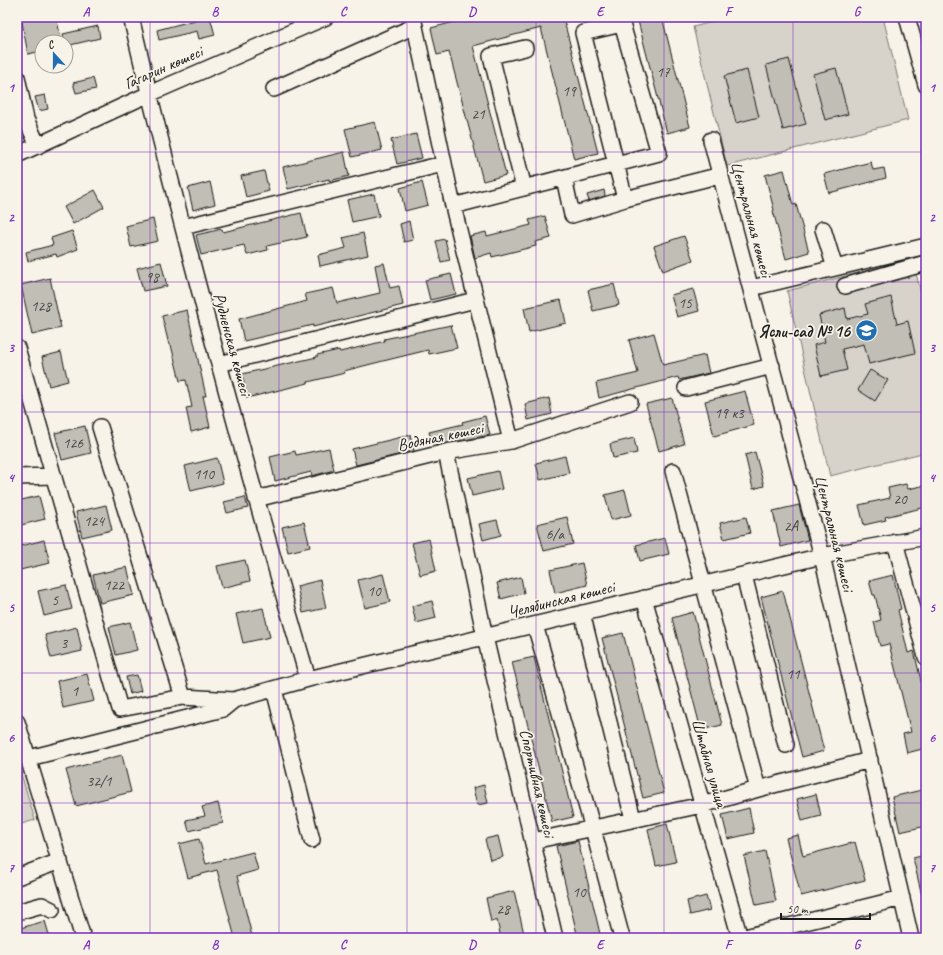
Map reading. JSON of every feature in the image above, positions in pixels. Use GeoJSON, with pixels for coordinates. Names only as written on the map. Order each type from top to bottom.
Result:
{"type":"FeatureCollection","features":[{"type":"Feature","properties":{"kind":"street","name":"Рудненская көшесі"},"geometry":{"type":"LineString","coordinates":[[131,17],[149,94],[219,364],[308,679]]}},
{"type":"Feature","properties":{"kind":"street","name":"Гагарин көшесі"},"geometry":{"type":"LineString","coordinates":[[17,155],[149,94],[326,17]]}},
{"type":"Feature","properties":{"kind":"street"},"geometry":{"type":"LineString","coordinates":[[907,17],[926,85]]}},
{"type":"Feature","properties":{"kind":"street"},"geometry":{"type":"LineString","coordinates":[[274,89],[414,21],[443,164],[511,441]]}},
{"type":"Feature","properties":{"kind":"street"},"geometry":{"type":"LineString","coordinates":[[453,206],[564,178],[616,164],[659,153],[622,24],[583,33],[616,164],[625,199]]}},
{"type":"Feature","properties":{"kind":"street"},"geometry":{"type":"LineString","coordinates":[[524,188],[491,56],[525,48]]}},
{"type":"Feature","properties":{"kind":"street"},"geometry":{"type":"LineString","coordinates":[[17,77],[26,119],[38,146]]}},
{"type":"Feature","properties":{"kind":"street","name":"Центральная көшесі"},"geometry":{"type":"LineString","coordinates":[[711,140],[822,556],[911,938]]}},
{"type":"Feature","properties":{"kind":"street"},"geometry":{"type":"LineString","coordinates":[[183,226],[443,164]]}},
{"type":"Feature","properties":{"kind":"street"},"geometry":{"type":"LineString","coordinates":[[564,178],[572,215],[625,199],[721,175]]}},
{"type":"Feature","properties":{"kind":"street"},"geometry":{"type":"LineString","coordinates":[[823,229],[835,268]]}},
{"type":"Feature","properties":{"kind":"street"},"geometry":{"type":"LineString","coordinates":[[751,288],[926,246]]}},
{"type":"Feature","properties":{"kind":"street"},"geometry":{"type":"LineString","coordinates":[[845,286],[926,263]]}},
{"type":"Feature","properties":{"kind":"street"},"geometry":{"type":"LineString","coordinates":[[219,364],[476,300]]}},
{"type":"Feature","properties":{"kind":"street"},"geometry":{"type":"LineString","coordinates":[[17,348],[120,709],[183,697],[234,700]]}},
{"type":"Feature","properties":{"kind":"street"},"geometry":{"type":"LineString","coordinates":[[686,388],[772,366]]}},
{"type":"Feature","properties":{"kind":"street","name":"Водяная көшесі"},"geometry":{"type":"LineString","coordinates":[[256,499],[446,452],[511,441],[630,402]]}},
{"type":"Feature","properties":{"kind":"street"},"geometry":{"type":"LineString","coordinates":[[100,427],[183,697]]}},
{"type":"Feature","properties":{"kind":"street","name":"Спортивная көшесі"},"geometry":{"type":"LineString","coordinates":[[446,452],[485,637],[555,938]]}},
{"type":"Feature","properties":{"kind":"street"},"geometry":{"type":"LineString","coordinates":[[674,471],[758,788]]}},
{"type":"Feature","properties":{"kind":"street"},"geometry":{"type":"LineString","coordinates":[[17,477],[54,476]]}},
{"type":"Feature","properties":{"kind":"street","name":"Челябинская көшесі"},"geometry":{"type":"LineString","coordinates":[[234,700],[308,679],[744,574],[822,556],[926,537]]}},
{"type":"Feature","properties":{"kind":"street"},"geometry":{"type":"LineString","coordinates":[[896,542],[926,657]]}},
{"type":"Feature","properties":{"kind":"street"},"geometry":{"type":"LineString","coordinates":[[744,574],[786,744]]}},
{"type":"Feature","properties":{"kind":"street","name":"Штабная улица"},"geometry":{"type":"LineString","coordinates":[[644,598],[740,938]]}},
{"type":"Feature","properties":{"kind":"street"},"geometry":{"type":"LineString","coordinates":[[582,613],[633,819]]}},
{"type":"Feature","properties":{"kind":"street"},"geometry":{"type":"LineString","coordinates":[[535,624],[622,938]]}},
{"type":"Feature","properties":{"kind":"street"},"geometry":{"type":"LineString","coordinates":[[274,689],[312,840]]}},
{"type":"Feature","properties":{"kind":"street"},"geometry":{"type":"LineString","coordinates":[[27,754],[223,709],[234,700]]}},
{"type":"Feature","properties":{"kind":"street"},"geometry":{"type":"LineString","coordinates":[[17,722],[83,938]]}},
{"type":"Feature","properties":{"kind":"street"},"geometry":{"type":"LineString","coordinates":[[533,841],[702,805],[758,788],[870,760]]}},
{"type":"Feature","properties":{"kind":"street"},"geometry":{"type":"LineString","coordinates":[[17,877],[60,861]]}},
{"type":"Feature","properties":{"kind":"street"},"geometry":{"type":"LineString","coordinates":[[740,938],[902,898]]}},
{"type":"Feature","properties":{"kind":"street"},"geometry":{"type":"LineString","coordinates":[[17,910],[42,905],[52,910]]}},
{"type":"Feature","properties":{"kind":"shaded area"},"geometry":{"type":"Polygon","coordinates":[[[731,17],[883,17],[908,120],[727,166],[693,27],[731,17]]]}},
{"type":"Feature","properties":{"kind":"shaded area"},"geometry":{"type":"Polygon","coordinates":[[[912,259],[926,311],[926,452],[830,476],[787,291],[912,259]]]}},
{"type":"Feature","properties":{"kind":"shaded area"},"geometry":{"type":"Polygon","coordinates":[[[17,760],[35,820],[18,825],[17,823],[17,760]]]}},
{"type":"Feature","properties":{"kind":"building"},"geometry":{"type":"Polygon","coordinates":[[[21,17],[56,17],[60,34],[34,34],[34,53],[28,54],[21,17]]]}},
{"type":"Feature","properties":{"kind":"building"},"geometry":{"type":"Polygon","coordinates":[[[194,17],[210,17],[215,35],[199,39],[197,31],[159,40],[157,30],[195,20],[194,17]]]}},
{"type":"Feature","properties":{"kind":"building"},"geometry":{"type":"Polygon","coordinates":[[[474,17],[563,17],[598,153],[574,159],[541,28],[473,46],[506,175],[483,181],[449,52],[437,55],[431,28],[474,17]]]}},
{"type":"Feature","properties":{"kind":"building"},"geometry":{"type":"Polygon","coordinates":[[[637,17],[662,17],[690,127],[667,133],[637,17]]]}},
{"type":"Feature","properties":{"kind":"building"},"geometry":{"type":"Polygon","coordinates":[[[98,26],[100,38],[74,44],[74,34],[63,34],[98,26]]]}},
{"type":"Feature","properties":{"kind":"building"},"geometry":{"type":"Polygon","coordinates":[[[789,59],[806,124],[783,130],[766,65],[789,59]]]}},
{"type":"Feature","properties":{"kind":"building"},"geometry":{"type":"Polygon","coordinates":[[[836,68],[848,114],[825,120],[813,74],[836,68]]]}},
{"type":"Feature","properties":{"kind":"building"},"geometry":{"type":"Polygon","coordinates":[[[747,70],[759,117],[736,123],[724,76],[747,70]]]}},
{"type":"Feature","properties":{"kind":"building"},"geometry":{"type":"Polygon","coordinates":[[[93,78],[96,89],[76,93],[73,83],[93,78]]]}},
{"type":"Feature","properties":{"kind":"building"},"geometry":{"type":"Polygon","coordinates":[[[45,95],[48,109],[39,111],[35,97],[45,95]]]}},
{"type":"Feature","properties":{"kind":"building"},"geometry":{"type":"Polygon","coordinates":[[[375,122],[382,150],[352,157],[345,129],[375,122]]]}},
{"type":"Feature","properties":{"kind":"building"},"geometry":{"type":"Polygon","coordinates":[[[416,134],[422,158],[397,164],[391,140],[416,134]]]}},
{"type":"Feature","properties":{"kind":"building"},"geometry":{"type":"Polygon","coordinates":[[[344,152],[349,176],[329,181],[329,179],[288,189],[283,167],[344,152]]]}},
{"type":"Feature","properties":{"kind":"building"},"geometry":{"type":"Polygon","coordinates":[[[871,162],[873,170],[884,168],[886,178],[829,193],[824,174],[871,162]]]}},
{"type":"Feature","properties":{"kind":"building"},"geometry":{"type":"Polygon","coordinates":[[[784,170],[793,205],[796,204],[809,252],[786,259],[765,175],[784,170]]]}},
{"type":"Feature","properties":{"kind":"building"},"geometry":{"type":"Polygon","coordinates":[[[264,171],[269,191],[246,197],[241,176],[264,171]]]}},
{"type":"Feature","properties":{"kind":"building"},"geometry":{"type":"Polygon","coordinates":[[[210,182],[215,204],[193,210],[188,188],[210,182]]]}},
{"type":"Feature","properties":{"kind":"building"},"geometry":{"type":"Polygon","coordinates":[[[422,182],[428,205],[405,211],[400,188],[422,182]]]}},
{"type":"Feature","properties":{"kind":"building"},"geometry":{"type":"Polygon","coordinates":[[[95,190],[104,207],[73,224],[64,207],[95,190]]]}},
{"type":"Feature","properties":{"kind":"building"},"geometry":{"type":"Polygon","coordinates":[[[604,190],[605,196],[589,201],[587,195],[604,190]]]}},
{"type":"Feature","properties":{"kind":"building"},"geometry":{"type":"Polygon","coordinates":[[[374,194],[379,216],[352,222],[347,200],[374,194]]]}},
{"type":"Feature","properties":{"kind":"building"},"geometry":{"type":"Polygon","coordinates":[[[301,213],[307,237],[267,246],[268,250],[247,255],[244,245],[201,255],[196,235],[222,229],[223,232],[301,213]]]}},
{"type":"Feature","properties":{"kind":"building"},"geometry":{"type":"Polygon","coordinates":[[[545,216],[551,238],[535,242],[536,246],[492,257],[491,253],[475,258],[470,236],[486,232],[487,236],[531,225],[529,220],[545,216]]]}},
{"type":"Feature","properties":{"kind":"building"},"geometry":{"type":"Polygon","coordinates":[[[153,219],[158,241],[131,247],[126,226],[153,219]]]}},
{"type":"Feature","properties":{"kind":"building"},"geometry":{"type":"Polygon","coordinates":[[[409,221],[413,240],[404,242],[400,224],[409,221]]]}},
{"type":"Feature","properties":{"kind":"building"},"geometry":{"type":"Polygon","coordinates":[[[72,231],[78,249],[57,257],[56,254],[28,261],[26,252],[53,245],[51,238],[72,231]]]}},
{"type":"Feature","properties":{"kind":"building"},"geometry":{"type":"Polygon","coordinates":[[[363,233],[368,255],[320,266],[318,255],[346,248],[343,238],[363,233]]]}},
{"type":"Feature","properties":{"kind":"building"},"geometry":{"type":"Polygon","coordinates":[[[684,236],[693,260],[663,271],[654,246],[684,236]]]}},
{"type":"Feature","properties":{"kind":"building"},"geometry":{"type":"Polygon","coordinates":[[[445,239],[450,260],[441,262],[436,241],[445,239]]]}},
{"type":"Feature","properties":{"kind":"building"},"geometry":{"type":"Polygon","coordinates":[[[161,262],[167,286],[143,291],[137,268],[161,262]]]}},
{"type":"Feature","properties":{"kind":"building"},"geometry":{"type":"Polygon","coordinates":[[[384,263],[390,288],[399,286],[403,305],[313,327],[313,325],[244,341],[239,319],[307,301],[305,294],[333,288],[337,303],[380,293],[375,265],[384,263]]]}},
{"type":"Feature","properties":{"kind":"building"},"geometry":{"type":"Polygon","coordinates":[[[451,274],[456,294],[430,300],[425,280],[451,274]]]}},
{"type":"Feature","properties":{"kind":"building"},"geometry":{"type":"Polygon","coordinates":[[[50,278],[61,328],[32,335],[21,285],[50,278]]]}},
{"type":"Feature","properties":{"kind":"building"},"geometry":{"type":"Polygon","coordinates":[[[614,284],[619,305],[593,311],[588,290],[614,284]]]}},
{"type":"Feature","properties":{"kind":"building"},"geometry":{"type":"Polygon","coordinates":[[[693,289],[699,311],[677,317],[671,295],[693,289]]]}},
{"type":"Feature","properties":{"kind":"building","name":"Ясли-сад № 16"},"geometry":{"type":"Polygon","coordinates":[[[891,297],[897,324],[908,321],[915,353],[869,364],[864,344],[842,349],[847,370],[821,376],[814,345],[825,342],[819,315],[845,308],[847,319],[868,314],[865,304],[891,297]]]}},
{"type":"Feature","properties":{"kind":"building"},"geometry":{"type":"Polygon","coordinates":[[[561,300],[566,323],[529,332],[524,308],[561,300]]]}},
{"type":"Feature","properties":{"kind":"building"},"geometry":{"type":"Polygon","coordinates":[[[187,310],[206,396],[203,396],[210,427],[191,432],[186,408],[192,407],[186,380],[180,381],[162,316],[187,310]]]}},
{"type":"Feature","properties":{"kind":"building"},"geometry":{"type":"Polygon","coordinates":[[[451,325],[457,348],[429,354],[428,350],[344,371],[345,373],[247,398],[242,374],[317,357],[317,355],[339,350],[340,352],[385,341],[384,339],[451,325]]]}},
{"type":"Feature","properties":{"kind":"building"},"geometry":{"type":"Polygon","coordinates":[[[654,333],[663,365],[705,355],[709,373],[679,380],[678,377],[599,398],[596,383],[638,373],[629,340],[654,333]]]}},
{"type":"Feature","properties":{"kind":"building"},"geometry":{"type":"Polygon","coordinates":[[[61,352],[68,381],[49,386],[42,357],[61,352]]]}},
{"type":"Feature","properties":{"kind":"building"},"geometry":{"type":"Polygon","coordinates":[[[870,370],[888,380],[875,401],[858,390],[870,370]]]}},
{"type":"Feature","properties":{"kind":"building"},"geometry":{"type":"Polygon","coordinates":[[[745,391],[754,425],[714,436],[705,401],[745,391]]]}},
{"type":"Feature","properties":{"kind":"building"},"geometry":{"type":"Polygon","coordinates":[[[549,398],[552,414],[528,420],[525,404],[549,398]]]}},
{"type":"Feature","properties":{"kind":"building"},"geometry":{"type":"Polygon","coordinates":[[[672,398],[684,444],[659,451],[646,404],[672,398]]]}},
{"type":"Feature","properties":{"kind":"building"},"geometry":{"type":"Polygon","coordinates":[[[485,416],[490,435],[433,446],[429,432],[463,424],[462,422],[485,416]]]}},
{"type":"Feature","properties":{"kind":"building"},"geometry":{"type":"Polygon","coordinates":[[[85,426],[91,453],[62,460],[55,433],[85,426]]]}},
{"type":"Feature","properties":{"kind":"building"},"geometry":{"type":"Polygon","coordinates":[[[410,435],[414,451],[356,465],[352,449],[410,435]]]}},
{"type":"Feature","properties":{"kind":"building"},"geometry":{"type":"Polygon","coordinates":[[[634,438],[637,453],[613,458],[610,444],[634,438]]]}},
{"type":"Feature","properties":{"kind":"building"},"geometry":{"type":"Polygon","coordinates":[[[329,448],[334,470],[312,476],[311,472],[275,481],[270,457],[295,451],[296,455],[329,448]]]}},
{"type":"Feature","properties":{"kind":"building"},"geometry":{"type":"Polygon","coordinates":[[[755,452],[764,486],[753,489],[745,455],[755,452]]]}},
{"type":"Feature","properties":{"kind":"building"},"geometry":{"type":"Polygon","coordinates":[[[565,456],[569,473],[540,480],[536,463],[565,456]]]}},
{"type":"Feature","properties":{"kind":"building"},"geometry":{"type":"Polygon","coordinates":[[[217,458],[223,483],[191,491],[185,466],[217,458]]]}},
{"type":"Feature","properties":{"kind":"building"},"geometry":{"type":"Polygon","coordinates":[[[498,471],[502,489],[472,496],[468,478],[498,471]]]}},
{"type":"Feature","properties":{"kind":"building"},"geometry":{"type":"Polygon","coordinates":[[[906,484],[908,489],[926,485],[926,507],[885,517],[886,520],[864,525],[859,505],[890,498],[888,488],[906,484]]]}},
{"type":"Feature","properties":{"kind":"building"},"geometry":{"type":"Polygon","coordinates":[[[625,490],[631,515],[611,520],[605,495],[625,490]]]}},
{"type":"Feature","properties":{"kind":"building"},"geometry":{"type":"Polygon","coordinates":[[[39,496],[45,519],[17,526],[17,501],[39,496]]]}},
{"type":"Feature","properties":{"kind":"building"},"geometry":{"type":"Polygon","coordinates":[[[245,497],[248,508],[227,513],[224,502],[245,497]]]}},
{"type":"Feature","properties":{"kind":"building"},"geometry":{"type":"Polygon","coordinates":[[[106,505],[112,530],[82,537],[76,512],[106,505]]]}},
{"type":"Feature","properties":{"kind":"building"},"geometry":{"type":"Polygon","coordinates":[[[799,505],[808,540],[781,547],[773,511],[799,505]]]}},
{"type":"Feature","properties":{"kind":"building"},"geometry":{"type":"Polygon","coordinates":[[[567,517],[573,544],[544,551],[537,524],[567,517]]]}},
{"type":"Feature","properties":{"kind":"building"},"geometry":{"type":"Polygon","coordinates":[[[746,517],[750,533],[724,539],[720,523],[746,517]]]}},
{"type":"Feature","properties":{"kind":"building"},"geometry":{"type":"Polygon","coordinates":[[[497,520],[501,535],[483,540],[479,524],[497,520]]]}},
{"type":"Feature","properties":{"kind":"building"},"geometry":{"type":"Polygon","coordinates":[[[304,522],[310,547],[288,552],[282,527],[304,522]]]}},
{"type":"Feature","properties":{"kind":"building"},"geometry":{"type":"Polygon","coordinates":[[[665,538],[669,554],[640,561],[636,545],[665,538]]]}},
{"type":"Feature","properties":{"kind":"building"},"geometry":{"type":"Polygon","coordinates":[[[429,539],[436,571],[420,575],[412,543],[429,539]]]}},
{"type":"Feature","properties":{"kind":"building"},"geometry":{"type":"Polygon","coordinates":[[[44,540],[50,563],[20,570],[17,558],[17,547],[44,540]]]}},
{"type":"Feature","properties":{"kind":"building"},"geometry":{"type":"Polygon","coordinates":[[[245,560],[250,581],[222,588],[217,566],[245,560]]]}},
{"type":"Feature","properties":{"kind":"building"},"geometry":{"type":"Polygon","coordinates":[[[582,563],[587,585],[555,593],[550,570],[582,563]]]}},
{"type":"Feature","properties":{"kind":"building"},"geometry":{"type":"Polygon","coordinates":[[[127,567],[134,595],[100,603],[93,575],[127,567]]]}},
{"type":"Feature","properties":{"kind":"building"},"geometry":{"type":"Polygon","coordinates":[[[383,574],[390,602],[365,608],[358,580],[383,574]]]}},
{"type":"Feature","properties":{"kind":"building"},"geometry":{"type":"Polygon","coordinates":[[[893,575],[901,609],[898,610],[908,653],[914,651],[926,702],[926,748],[907,753],[903,734],[911,732],[889,644],[880,646],[874,622],[881,620],[875,595],[873,595],[869,581],[893,575]]]}},
{"type":"Feature","properties":{"kind":"building"},"geometry":{"type":"Polygon","coordinates":[[[521,577],[524,593],[501,599],[497,583],[521,577]]]}},
{"type":"Feature","properties":{"kind":"building"},"geometry":{"type":"Polygon","coordinates":[[[320,580],[326,608],[303,613],[297,586],[320,580]]]}},
{"type":"Feature","properties":{"kind":"building"},"geometry":{"type":"Polygon","coordinates":[[[66,585],[72,609],[44,616],[38,591],[66,585]]]}},
{"type":"Feature","properties":{"kind":"building"},"geometry":{"type":"Polygon","coordinates":[[[783,591],[824,751],[802,757],[761,597],[783,591]]]}},
{"type":"Feature","properties":{"kind":"building"},"geometry":{"type":"Polygon","coordinates":[[[432,601],[436,618],[416,623],[412,606],[432,601]]]}},
{"type":"Feature","properties":{"kind":"building"},"geometry":{"type":"Polygon","coordinates":[[[263,608],[270,637],[243,643],[236,614],[263,608]]]}},
{"type":"Feature","properties":{"kind":"building"},"geometry":{"type":"Polygon","coordinates":[[[693,612],[722,725],[701,730],[672,618],[693,612]]]}},
{"type":"Feature","properties":{"kind":"building"},"geometry":{"type":"Polygon","coordinates":[[[130,622],[137,650],[116,655],[109,627],[130,622]]]}},
{"type":"Feature","properties":{"kind":"building"},"geometry":{"type":"Polygon","coordinates":[[[77,627],[82,651],[51,658],[45,635],[77,627]]]}},
{"type":"Feature","properties":{"kind":"building"},"geometry":{"type":"Polygon","coordinates":[[[623,633],[664,793],[643,798],[602,638],[623,633]]]}},
{"type":"Feature","properties":{"kind":"building"},"geometry":{"type":"Polygon","coordinates":[[[534,657],[573,817],[552,822],[512,662],[534,657]]]}},
{"type":"Feature","properties":{"kind":"building"},"geometry":{"type":"Polygon","coordinates":[[[87,674],[94,701],[63,708],[57,681],[87,674]]]}},
{"type":"Feature","properties":{"kind":"building"},"geometry":{"type":"Polygon","coordinates":[[[137,675],[141,691],[130,694],[126,677],[137,675]]]}},
{"type":"Feature","properties":{"kind":"building"},"geometry":{"type":"Polygon","coordinates":[[[122,755],[131,792],[76,806],[66,770],[122,755]]]}},
{"type":"Feature","properties":{"kind":"building"},"geometry":{"type":"Polygon","coordinates":[[[484,785],[488,803],[477,805],[473,788],[484,785]]]}},
{"type":"Feature","properties":{"kind":"building"},"geometry":{"type":"Polygon","coordinates":[[[926,789],[926,826],[900,832],[892,797],[926,789]]]}},
{"type":"Feature","properties":{"kind":"building"},"geometry":{"type":"Polygon","coordinates":[[[816,794],[821,816],[802,821],[797,799],[816,794]]]}},
{"type":"Feature","properties":{"kind":"building"},"geometry":{"type":"Polygon","coordinates":[[[218,803],[223,823],[189,831],[186,820],[205,816],[202,807],[218,803]]]}},
{"type":"Feature","properties":{"kind":"building"},"geometry":{"type":"Polygon","coordinates":[[[749,808],[754,833],[728,839],[722,815],[749,808]]]}},
{"type":"Feature","properties":{"kind":"building"},"geometry":{"type":"Polygon","coordinates":[[[667,824],[676,862],[656,866],[648,829],[667,824]]]}},
{"type":"Feature","properties":{"kind":"building"},"geometry":{"type":"Polygon","coordinates":[[[798,835],[803,856],[855,842],[865,880],[801,896],[786,838],[798,835]]]}},
{"type":"Feature","properties":{"kind":"building"},"geometry":{"type":"Polygon","coordinates":[[[498,836],[503,857],[490,860],[485,839],[498,836]]]}},
{"type":"Feature","properties":{"kind":"building"},"geometry":{"type":"Polygon","coordinates":[[[199,839],[206,864],[253,852],[258,870],[237,876],[252,936],[235,938],[217,870],[188,878],[179,844],[199,839]]]}},
{"type":"Feature","properties":{"kind":"building"},"geometry":{"type":"Polygon","coordinates":[[[578,841],[601,938],[578,938],[556,846],[578,841]]]}},
{"type":"Feature","properties":{"kind":"building"},"geometry":{"type":"Polygon","coordinates":[[[765,851],[776,901],[756,905],[744,856],[765,851]]]}},
{"type":"Feature","properties":{"kind":"building"},"geometry":{"type":"Polygon","coordinates":[[[926,855],[926,896],[922,896],[913,858],[926,855]]]}},
{"type":"Feature","properties":{"kind":"building"},"geometry":{"type":"Polygon","coordinates":[[[514,891],[525,938],[501,938],[497,920],[491,922],[486,898],[514,891]]]}},
{"type":"Feature","properties":{"kind":"building"},"geometry":{"type":"Polygon","coordinates":[[[706,896],[710,910],[690,915],[687,901],[706,896]]]}},
{"type":"Feature","properties":{"kind":"building"},"geometry":{"type":"Polygon","coordinates":[[[45,921],[50,938],[17,938],[17,929],[45,921]]]}},
{"type":"Feature","properties":{"kind":"place","name":"Ясли-сад № 16"},"geometry":{"type":"Point","coordinates":[866,331]}}]}
